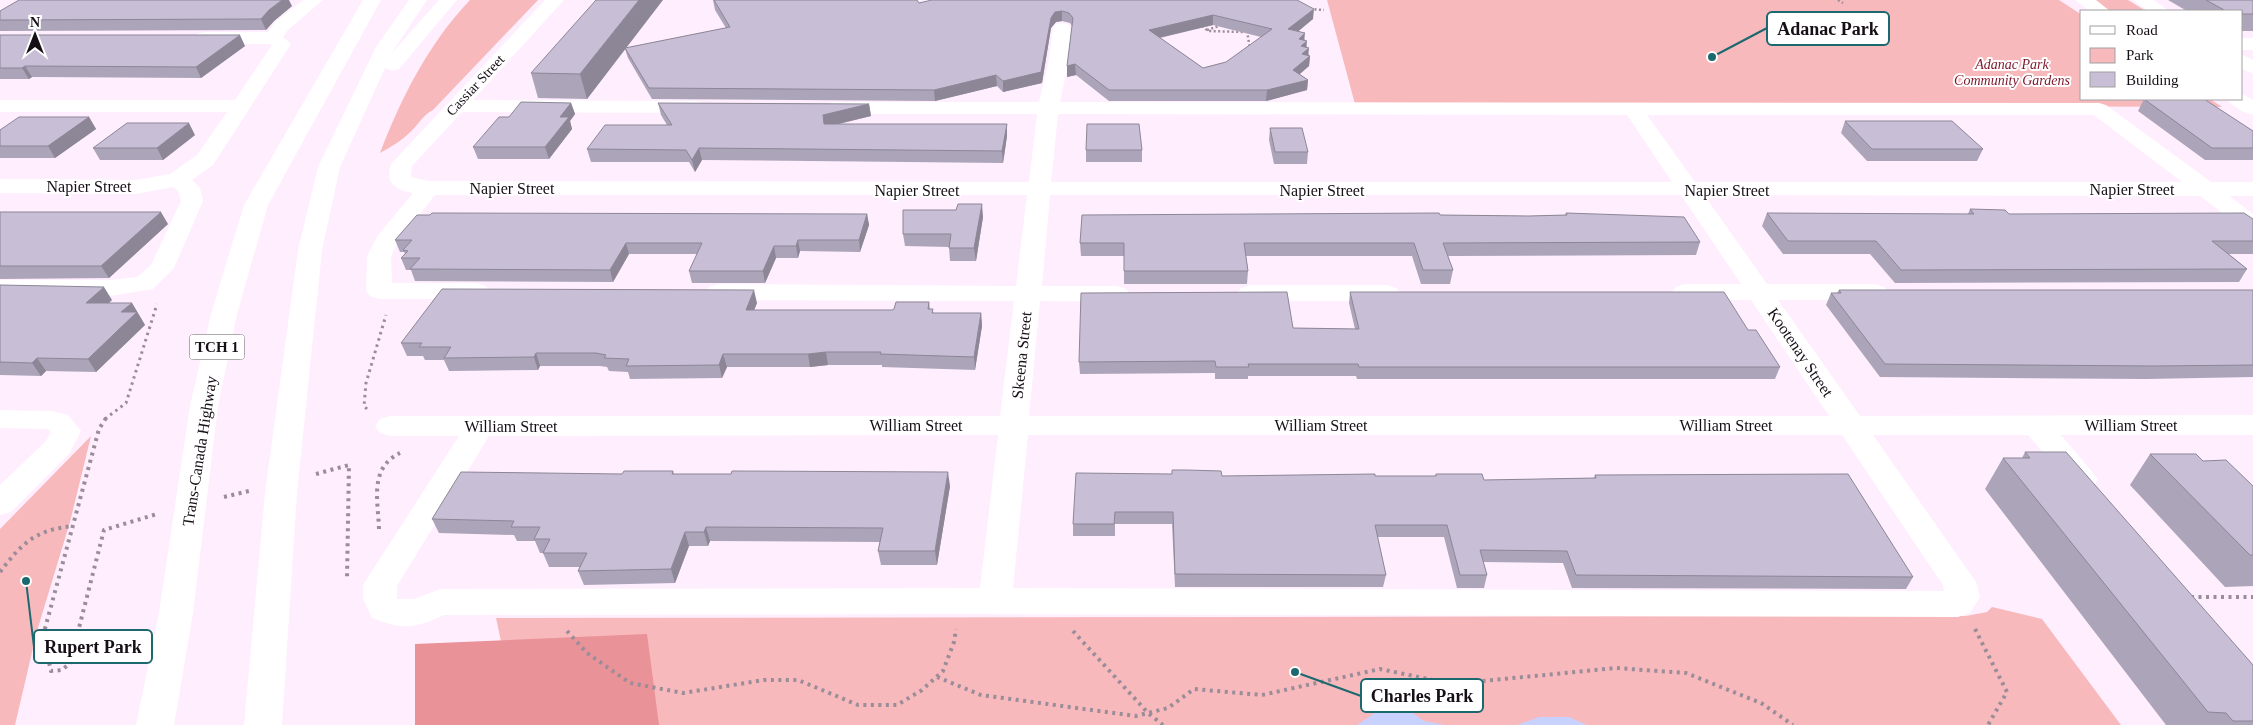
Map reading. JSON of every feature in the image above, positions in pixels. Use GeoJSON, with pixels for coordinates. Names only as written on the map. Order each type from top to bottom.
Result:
{"type":"FeatureCollection","features":[{"type":"Feature","properties":{"kind":"main road"},"geometry":{"type":"LineString","coordinates":[[273,38],[281,26],[314,0]]}},
{"type":"Feature","properties":{"kind":"main road","name":"Trans-Canada Highway"},"geometry":{"type":"LineString","coordinates":[[155,725],[176,613],[204,406],[224,314],[256,205],[372,0]]}},
{"type":"Feature","properties":{"kind":"main road"},"geometry":{"type":"LineString","coordinates":[[263,725],[281,493],[310,250],[329,167],[385,47],[418,0]]}},
{"type":"Feature","properties":{"kind":"main road"},"geometry":{"type":"LineString","coordinates":[[358,106],[448,0]]}},
{"type":"Feature","properties":{"kind":"main road","name":"Cassiar Street"},"geometry":{"type":"LineString","coordinates":[[399,174],[402,164],[555,0]]}},
{"type":"Feature","properties":{"kind":"main road"},"geometry":{"type":"LineString","coordinates":[[2084,0],[2099,10]]}},
{"type":"Feature","properties":{"kind":"main road"},"geometry":{"type":"LineString","coordinates":[[2142,0],[2158,10]]}},
{"type":"Feature","properties":{"kind":"main road","name":"Skeena Street"},"geometry":{"type":"LineString","coordinates":[[995,602],[1048,109],[1058,65],[1062,28]]}},
{"type":"Feature","properties":{"kind":"main road"},"geometry":{"type":"LineString","coordinates":[[0,288],[110,288],[144,284],[162,268],[192,200],[189,188],[178,180],[205,160],[282,44],[273,38],[185,38]]}},
{"type":"Feature","properties":{"kind":"main road"},"geometry":{"type":"LineString","coordinates":[[2239,100],[2253,109]]}},
{"type":"Feature","properties":{"kind":"main road"},"geometry":{"type":"LineString","coordinates":[[0,106],[242,106]]}},
{"type":"Feature","properties":{"kind":"main road"},"geometry":{"type":"LineString","coordinates":[[455,106],[714,107]]}},
{"type":"Feature","properties":{"kind":"main road"},"geometry":{"type":"LineString","coordinates":[[812,108],[2099,109],[2253,225]]}},
{"type":"Feature","properties":{"kind":"main road","name":"Kootenay Street"},"geometry":{"type":"LineString","coordinates":[[1633,109],[1959,582],[1961,601]]}},
{"type":"Feature","properties":{"kind":"main road","name":"Napier Street"},"geometry":{"type":"LineString","coordinates":[[399,174],[400,180],[407,185],[429,188],[1039,190],[2253,189]]}},
{"type":"Feature","properties":{"kind":"main road","name":"Napier Street"},"geometry":{"type":"LineString","coordinates":[[0,186],[136,186],[178,180]]}},
{"type":"Feature","properties":{"kind":"main road"},"geometry":{"type":"LineString","coordinates":[[429,188],[387,240],[379,256],[379,291],[502,291]]}},
{"type":"Feature","properties":{"kind":"main road"},"geometry":{"type":"LineString","coordinates":[[690,292],[1136,294]]}},
{"type":"Feature","properties":{"kind":"main road"},"geometry":{"type":"LineString","coordinates":[[1661,292],[1898,292]]}},
{"type":"Feature","properties":{"kind":"main road"},"geometry":{"type":"LineString","coordinates":[[1225,293],[1414,293]]}},
{"type":"Feature","properties":{"kind":"main road"},"geometry":{"type":"LineString","coordinates":[[0,419],[44,419],[58,422],[65,428],[65,437],[58,447],[0,504]]}},
{"type":"Feature","properties":{"kind":"main road","name":"William Street"},"geometry":{"type":"LineString","coordinates":[[390,426],[1014,424],[2253,425]]}},
{"type":"Feature","properties":{"kind":"main road"},"geometry":{"type":"LineString","coordinates":[[480,426],[380,585],[380,599],[384,608],[398,614],[418,612],[440,602],[1961,601]]}},
{"type":"Feature","properties":{"kind":"main road"},"geometry":{"type":"LineString","coordinates":[[2037,426],[2102,501]]}},
{"type":"Feature","properties":{"kind":"path"},"geometry":{"type":"LineString","coordinates":[[1838,0],[1843,3]]}},
{"type":"Feature","properties":{"kind":"path"},"geometry":{"type":"LineString","coordinates":[[1310,9],[1324,10]]}},
{"type":"Feature","properties":{"kind":"path"},"geometry":{"type":"LineString","coordinates":[[1207,30],[1226,24]]}},
{"type":"Feature","properties":{"kind":"path"},"geometry":{"type":"LineString","coordinates":[[1200,25],[1207,30],[1247,32]]}},
{"type":"Feature","properties":{"kind":"path"},"geometry":{"type":"LineString","coordinates":[[1246,25],[1250,49]]}},
{"type":"Feature","properties":{"kind":"path"},"geometry":{"type":"LineString","coordinates":[[43,636],[100,428],[105,419],[126,403],[161,293],[144,284]]}},
{"type":"Feature","properties":{"kind":"path"},"geometry":{"type":"LineString","coordinates":[[364,406],[371,360],[386,320],[385,300],[379,291]]}},
{"type":"Feature","properties":{"kind":"path"},"geometry":{"type":"LineString","coordinates":[[380,535],[378,475],[380,468],[386,461],[406,452]]}},
{"type":"Feature","properties":{"kind":"path"},"geometry":{"type":"LineString","coordinates":[[0,572],[23,543],[37,533],[59,527],[73,526]]}},
{"type":"Feature","properties":{"kind":"path"},"geometry":{"type":"LineString","coordinates":[[2186,598],[2253,597]]}},
{"type":"Feature","properties":{"kind":"path"},"geometry":{"type":"LineString","coordinates":[[540,602],[587,653],[630,683],[683,692],[764,680],[798,680],[858,705],[897,705],[922,690],[943,671],[954,642],[960,601]]}},
{"type":"Feature","properties":{"kind":"path"},"geometry":{"type":"LineString","coordinates":[[1961,601],[1983,641],[2007,692],[1988,725]]}},
{"type":"Feature","properties":{"kind":"path"},"geometry":{"type":"LineString","coordinates":[[1047,602],[1148,712],[1163,725]]}},
{"type":"Feature","properties":{"kind":"path"},"geometry":{"type":"LineString","coordinates":[[937,676],[981,696],[1136,716],[1168,708],[1194,689],[1262,696],[1380,669],[1452,684],[1616,668],[1686,673],[1761,703],[1793,725]]}},
{"type":"Feature","properties":{"kind":"green space"},"geometry":{"type":"Polygon","coordinates":[[[470,0],[538,0],[433,110],[399,141],[380,153],[397,112],[429,53],[470,0]]]}},
{"type":"Feature","properties":{"kind":"green space","name":"Adanac Park Community Gardens"},"geometry":{"type":"Polygon","coordinates":[[[1327,0],[2059,0],[2080,14],[2080,100],[2212,100],[2222,107],[1355,104],[1327,0]]]}},
{"type":"Feature","properties":{"kind":"green space"},"geometry":{"type":"Polygon","coordinates":[[[2093,0],[2128,0],[2144,10],[2108,10],[2093,0]]]}},
{"type":"Feature","properties":{"kind":"green space"},"geometry":{"type":"Polygon","coordinates":[[[91,436],[70,522],[37,631],[15,725],[0,725],[0,529],[91,436]]]}},
{"type":"Feature","properties":{"kind":"green space"},"geometry":{"type":"Polygon","coordinates":[[[1992,607],[2042,619],[2121,725],[519,725],[496,618],[1966,616],[1987,612],[1992,607]]]}},
{"type":"Feature","properties":{"kind":"shaded area"},"geometry":{"type":"Polygon","coordinates":[[[647,634],[659,725],[415,725],[415,644],[647,634]]]}},
{"type":"Feature","properties":{"kind":"water"},"geometry":{"type":"Polygon","coordinates":[[[1384,707],[1408,710],[1424,721],[1445,725],[1357,725],[1384,707]]]}},
{"type":"Feature","properties":{"kind":"water"},"geometry":{"type":"Polygon","coordinates":[[[1539,717],[1569,717],[1587,725],[1517,725],[1539,717]]]}},
{"type":"Feature","properties":{"kind":"building"},"geometry":{"type":"Polygon","coordinates":[[[19,0],[282,0],[261,19],[0,20],[0,11],[19,0]]]}},
{"type":"Feature","properties":{"kind":"building"},"geometry":{"type":"Polygon","coordinates":[[[596,0],[639,0],[580,74],[531,73],[596,0]]]}},
{"type":"Feature","properties":{"kind":"building"},"geometry":{"type":"Polygon","coordinates":[[[714,0],[917,0],[919,3],[932,0],[1297,0],[1314,9],[1288,29],[1305,33],[1299,39],[1307,41],[1301,46],[1309,48],[1302,54],[1310,56],[1293,70],[1308,80],[1267,90],[1109,90],[1075,64],[1067,66],[1073,18],[1069,13],[1062,11],[1055,12],[1051,18],[1041,72],[1003,81],[996,75],[934,90],[649,88],[625,48],[730,27],[714,0]],[[1213,15],[1149,30],[1203,68],[1226,62],[1272,29],[1213,15]]]}},
{"type":"Feature","properties":{"kind":"building"},"geometry":{"type":"Polygon","coordinates":[[[2206,0],[2253,0],[2253,14],[2243,14],[2243,10],[2224,10],[2206,0]]]}},
{"type":"Feature","properties":{"kind":"building"},"geometry":{"type":"Polygon","coordinates":[[[0,35],[240,35],[196,67],[25,66],[22,68],[0,68],[0,35]]]}},
{"type":"Feature","properties":{"kind":"building"},"geometry":{"type":"Polygon","coordinates":[[[2145,100],[2206,100],[2253,131],[2253,148],[2212,148],[2145,100]]]}},
{"type":"Feature","properties":{"kind":"building"},"geometry":{"type":"Polygon","coordinates":[[[521,102],[571,103],[560,117],[569,117],[545,147],[473,147],[499,117],[509,117],[521,102]]]}},
{"type":"Feature","properties":{"kind":"building"},"geometry":{"type":"Polygon","coordinates":[[[658,103],[869,104],[823,115],[824,124],[1007,124],[1002,151],[699,148],[692,160],[686,150],[587,149],[605,125],[672,125],[658,103]]]}},
{"type":"Feature","properties":{"kind":"building"},"geometry":{"type":"Polygon","coordinates":[[[19,117],[89,117],[48,146],[0,146],[0,130],[19,117]]]}},
{"type":"Feature","properties":{"kind":"building"},"geometry":{"type":"Polygon","coordinates":[[[1845,121],[1952,121],[1983,149],[1872,149],[1845,121]]]}},
{"type":"Feature","properties":{"kind":"building"},"geometry":{"type":"Polygon","coordinates":[[[127,123],[189,123],[157,148],[93,148],[127,123]]]}},
{"type":"Feature","properties":{"kind":"building"},"geometry":{"type":"Polygon","coordinates":[[[1087,124],[1139,124],[1142,150],[1086,150],[1087,124]]]}},
{"type":"Feature","properties":{"kind":"building"},"geometry":{"type":"Polygon","coordinates":[[[1270,128],[1302,128],[1308,152],[1275,152],[1270,128]]]}},
{"type":"Feature","properties":{"kind":"building"},"geometry":{"type":"Polygon","coordinates":[[[958,204],[982,204],[974,248],[949,248],[951,234],[903,234],[903,210],[956,210],[958,204]]]}},
{"type":"Feature","properties":{"kind":"building"},"geometry":{"type":"Polygon","coordinates":[[[1970,209],[2005,210],[2009,214],[2244,213],[2253,219],[2253,241],[2212,241],[2247,269],[1901,270],[1876,241],[1788,241],[1767,213],[1974,214],[1970,209]]]}},
{"type":"Feature","properties":{"kind":"building"},"geometry":{"type":"Polygon","coordinates":[[[0,212],[161,212],[101,266],[0,266],[0,212]]]}},
{"type":"Feature","properties":{"kind":"building"},"geometry":{"type":"Polygon","coordinates":[[[432,213],[867,214],[859,240],[798,240],[796,246],[774,246],[763,271],[689,271],[702,243],[626,243],[610,270],[410,269],[420,258],[401,258],[408,251],[403,250],[412,240],[395,240],[417,215],[430,215],[432,213]]]}},
{"type":"Feature","properties":{"kind":"building"},"geometry":{"type":"Polygon","coordinates":[[[1439,213],[1440,215],[1529,216],[1567,215],[1566,213],[1684,217],[1700,242],[1443,243],[1453,270],[1423,270],[1414,243],[1244,243],[1248,271],[1124,271],[1124,243],[1080,243],[1082,215],[1439,213]]]}},
{"type":"Feature","properties":{"kind":"building"},"geometry":{"type":"Polygon","coordinates":[[[0,285],[104,287],[86,303],[132,303],[121,312],[137,312],[88,359],[37,358],[32,363],[0,362],[0,285]]]}},
{"type":"Feature","properties":{"kind":"building"},"geometry":{"type":"Polygon","coordinates":[[[442,289],[754,290],[746,310],[892,310],[896,302],[929,302],[928,309],[933,309],[932,313],[981,313],[974,357],[880,354],[881,352],[723,354],[719,365],[626,366],[629,359],[604,358],[606,355],[596,353],[536,353],[534,357],[444,358],[451,347],[419,347],[422,343],[401,343],[442,289]]]}},
{"type":"Feature","properties":{"kind":"building"},"geometry":{"type":"Polygon","coordinates":[[[1839,290],[2253,290],[2253,365],[1885,364],[1831,293],[1841,293],[1839,290]]]}},
{"type":"Feature","properties":{"kind":"building"},"geometry":{"type":"Polygon","coordinates":[[[1287,292],[1293,328],[1359,329],[1350,292],[1724,292],[1748,330],[1756,330],[1780,367],[1359,367],[1358,364],[1248,364],[1249,367],[1216,367],[1215,361],[1079,362],[1081,293],[1287,292]]]}},
{"type":"Feature","properties":{"kind":"building"},"geometry":{"type":"Polygon","coordinates":[[[2025,452],[2066,452],[2253,665],[2253,721],[2233,721],[2226,713],[2208,712],[2003,458],[2030,458],[2025,452]]]}},
{"type":"Feature","properties":{"kind":"building"},"geometry":{"type":"Polygon","coordinates":[[[2150,454],[2196,454],[2203,461],[2226,460],[2253,486],[2253,555],[2250,555],[2150,454]]]}},
{"type":"Feature","properties":{"kind":"building"},"geometry":{"type":"Polygon","coordinates":[[[1172,470],[1221,471],[1222,476],[1375,474],[1375,476],[1436,476],[1436,474],[1482,474],[1484,480],[1596,478],[1595,475],[1848,474],[1913,577],[1576,575],[1567,551],[1480,550],[1487,575],[1460,575],[1447,525],[1375,525],[1386,575],[1175,574],[1173,512],[1115,512],[1114,524],[1073,524],[1076,473],[1172,474],[1172,470]]]}},
{"type":"Feature","properties":{"kind":"building"},"geometry":{"type":"Polygon","coordinates":[[[624,471],[673,471],[672,474],[731,474],[732,471],[948,472],[935,551],[878,551],[883,528],[706,527],[704,532],[685,532],[671,569],[578,571],[587,553],[543,553],[550,539],[534,539],[540,527],[511,527],[514,521],[432,519],[461,472],[622,474],[624,471]]]}},
{"type":"Feature","properties":{"kind":"place","name":"Adanac Park"},"geometry":{"type":"Point","coordinates":[1712,57]}},
{"type":"Feature","properties":{"kind":"place","name":"Rupert Park"},"geometry":{"type":"Point","coordinates":[26,581]}},
{"type":"Feature","properties":{"kind":"place","name":"Charles Park"},"geometry":{"type":"Point","coordinates":[1295,672]}}]}
